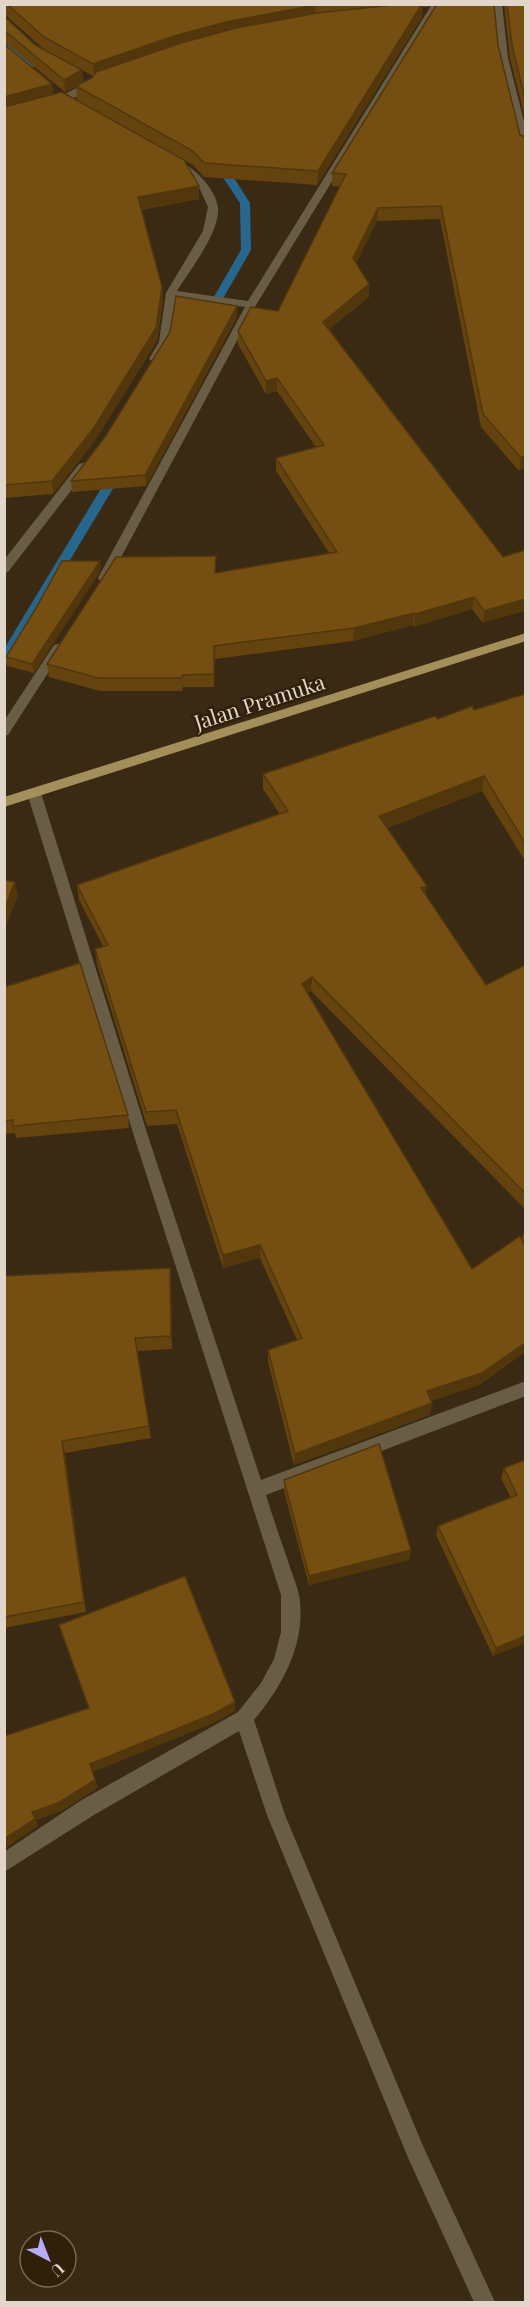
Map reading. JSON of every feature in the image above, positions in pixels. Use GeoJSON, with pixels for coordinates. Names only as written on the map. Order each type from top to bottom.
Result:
{"type":"FeatureCollection","features":[{"type":"Feature","properties":{"kind":"main road","name":"Jalan Pramuka"},"geometry":{"type":"LineString","coordinates":[[4,802],[525,637]]}},
{"type":"Feature","properties":{"kind":"street"},"geometry":{"type":"LineString","coordinates":[[498,4],[497,21],[511,98],[525,147]]}},
{"type":"Feature","properties":{"kind":"street"},"geometry":{"type":"LineString","coordinates":[[100,586],[251,305],[431,9]]}},
{"type":"Feature","properties":{"kind":"street"},"geometry":{"type":"LineString","coordinates":[[82,77],[91,85]]}},
{"type":"Feature","properties":{"kind":"street"},"geometry":{"type":"LineString","coordinates":[[44,105],[67,98],[103,79]]}},
{"type":"Feature","properties":{"kind":"street"},"geometry":{"type":"LineString","coordinates":[[147,370],[164,342],[176,293],[208,231],[213,207],[202,184],[189,169],[163,155]]}},
{"type":"Feature","properties":{"kind":"street"},"geometry":{"type":"LineString","coordinates":[[176,293],[251,305]]}},
{"type":"Feature","properties":{"kind":"street"},"geometry":{"type":"LineString","coordinates":[[4,569],[93,454]]}},
{"type":"Feature","properties":{"kind":"street"},"geometry":{"type":"LineString","coordinates":[[4,732],[67,636]]}},
{"type":"Feature","properties":{"kind":"street"},"geometry":{"type":"LineString","coordinates":[[4,1863],[87,1808],[244,1718],[282,1666],[292,1624],[290,1595],[141,1136],[34,793]]}},
{"type":"Feature","properties":{"kind":"street"},"geometry":{"type":"LineString","coordinates":[[257,1490],[525,1388]]}},
{"type":"Feature","properties":{"kind":"street"},"geometry":{"type":"LineString","coordinates":[[244,1718],[285,1837],[416,2153],[485,2302]]}},
{"type":"Feature","properties":{"kind":"building"},"geometry":{"type":"Polygon","coordinates":[[[7,4],[322,4],[230,21],[174,36],[93,64],[44,37],[7,4]]]}},
{"type":"Feature","properties":{"kind":"building"},"geometry":{"type":"Polygon","coordinates":[[[422,4],[318,171],[204,163],[193,151],[76,86],[92,78],[96,72],[181,43],[236,28],[317,13],[422,4]]]}},
{"type":"Feature","properties":{"kind":"building"},"geometry":{"type":"Polygon","coordinates":[[[437,4],[494,4],[498,45],[520,135],[525,137],[525,456],[521,458],[483,414],[441,206],[378,208],[353,258],[369,284],[323,322],[503,557],[525,550],[525,599],[484,611],[474,597],[354,628],[214,646],[214,674],[182,675],[182,678],[98,678],[47,664],[116,557],[216,556],[215,573],[337,552],[276,458],[324,445],[277,378],[266,381],[238,331],[251,307],[278,311],[346,174],[332,173],[437,4]]]}},
{"type":"Feature","properties":{"kind":"building"},"geometry":{"type":"Polygon","coordinates":[[[507,4],[525,4],[525,99],[512,45],[507,4]]]}},
{"type":"Feature","properties":{"kind":"building"},"geometry":{"type":"Polygon","coordinates":[[[4,16],[35,45],[82,70],[64,80],[4,30],[4,16]]]}},
{"type":"Feature","properties":{"kind":"building"},"geometry":{"type":"Polygon","coordinates":[[[4,44],[52,84],[4,97],[4,44]]]}},
{"type":"Feature","properties":{"kind":"building"},"geometry":{"type":"Polygon","coordinates":[[[62,92],[184,160],[199,186],[138,197],[162,287],[156,328],[93,429],[52,481],[4,485],[4,107],[62,92]]]}},
{"type":"Feature","properties":{"kind":"building"},"geometry":{"type":"Polygon","coordinates":[[[176,296],[237,306],[145,475],[71,481],[105,437],[170,332],[176,296]]]}},
{"type":"Feature","properties":{"kind":"building"},"geometry":{"type":"Polygon","coordinates":[[[62,561],[100,561],[32,664],[6,657],[36,608],[62,561]]]}},
{"type":"Feature","properties":{"kind":"building"},"geometry":{"type":"Polygon","coordinates":[[[525,694],[525,843],[484,776],[379,816],[427,886],[421,888],[486,985],[525,965],[525,1193],[312,977],[302,984],[472,1269],[520,1236],[525,1246],[525,1343],[482,1373],[427,1391],[432,1403],[295,1454],[268,1350],[302,1338],[260,1245],[223,1255],[176,1110],[146,1112],[95,949],[108,945],[77,885],[288,811],[263,774],[435,716],[438,719],[472,706],[474,710],[525,694]]]}},
{"type":"Feature","properties":{"kind":"building"},"geometry":{"type":"Polygon","coordinates":[[[4,880],[15,882],[4,910],[4,880]]]}},
{"type":"Feature","properties":{"kind":"building"},"geometry":{"type":"Polygon","coordinates":[[[80,963],[128,1115],[13,1126],[13,1120],[4,1121],[4,987],[80,963]]]}},
{"type":"Feature","properties":{"kind":"building"},"geometry":{"type":"Polygon","coordinates":[[[170,1268],[171,1336],[135,1338],[149,1426],[62,1441],[84,1602],[4,1617],[4,1276],[170,1268]]]}},
{"type":"Feature","properties":{"kind":"building"},"geometry":{"type":"Polygon","coordinates":[[[379,1444],[411,1550],[309,1576],[284,1480],[379,1444]]]}},
{"type":"Feature","properties":{"kind":"building"},"geometry":{"type":"Polygon","coordinates":[[[525,1460],[525,1636],[496,1648],[438,1526],[517,1495],[504,1468],[525,1460]]]}},
{"type":"Feature","properties":{"kind":"building"},"geometry":{"type":"Polygon","coordinates":[[[185,1576],[235,1702],[213,1714],[90,1764],[95,1780],[58,1803],[32,1812],[35,1819],[4,1839],[4,1736],[89,1708],[59,1625],[185,1576]]]}},
{"type":"Feature","properties":{"kind":"waterway"},"geometry":{"type":"LineString","coordinates":[[4,36],[19,55],[40,66]]}},
{"type":"Feature","properties":{"kind":"waterway"},"geometry":{"type":"LineString","coordinates":[[209,314],[246,250],[245,203],[219,164]]}},
{"type":"Feature","properties":{"kind":"waterway"},"geometry":{"type":"LineString","coordinates":[[4,660],[117,472]]}}]}
